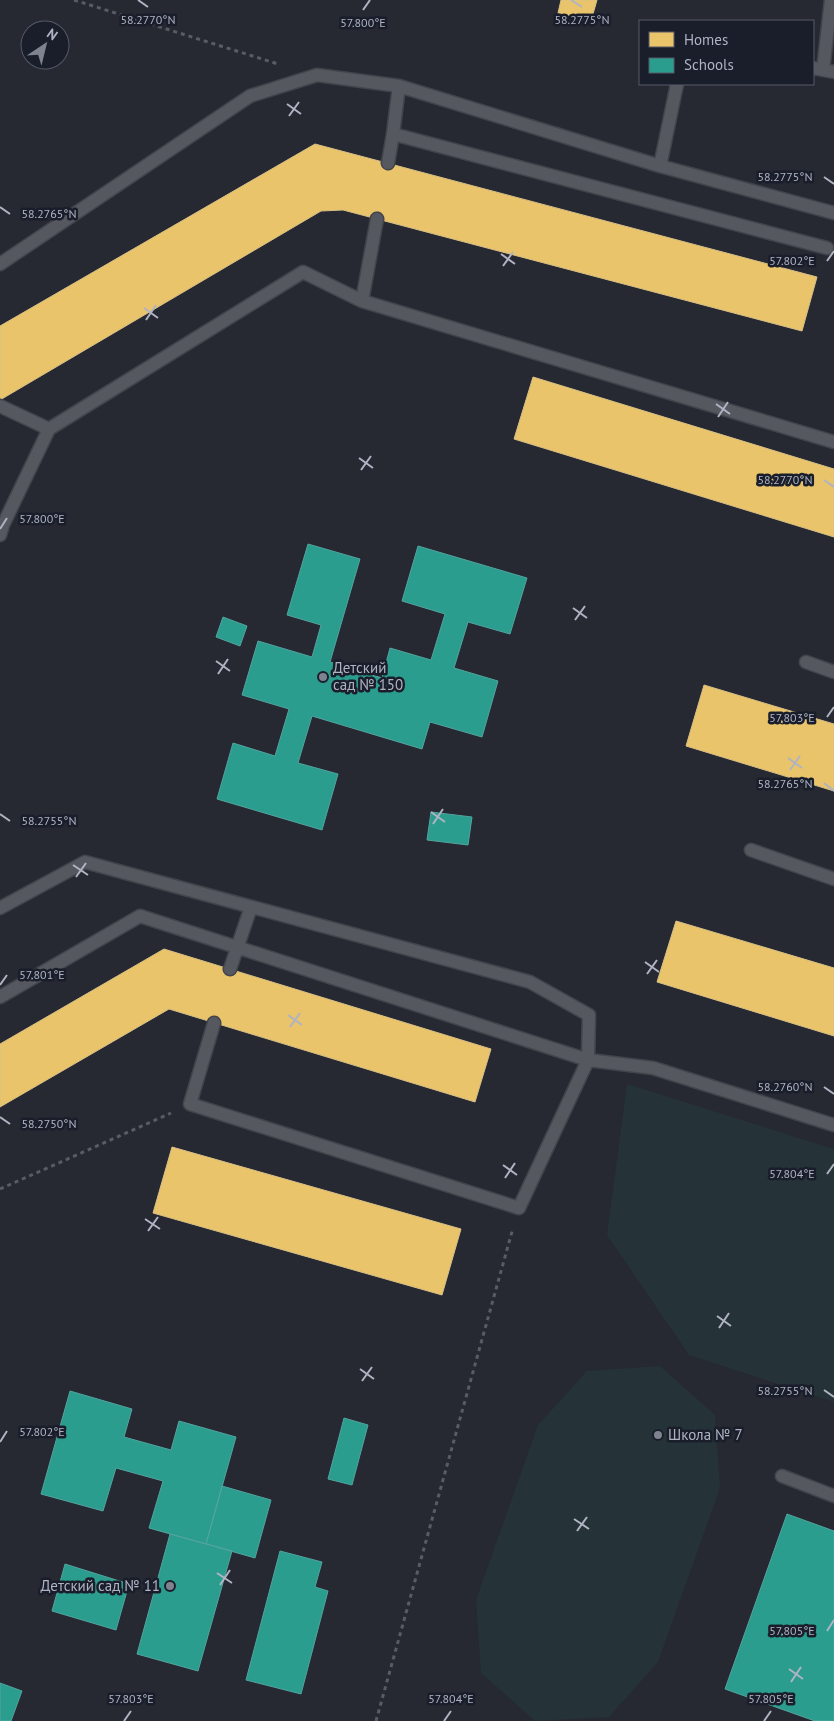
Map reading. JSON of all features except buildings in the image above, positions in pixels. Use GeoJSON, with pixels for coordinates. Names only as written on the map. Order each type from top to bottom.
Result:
{"type":"FeatureCollection","features":[{"type":"Feature","properties":{"kind":"lane"},"geometry":{"type":"LineString","coordinates":[[823,70],[831,0]]}},
{"type":"Feature","properties":{"kind":"lane"},"geometry":{"type":"LineString","coordinates":[[0,264],[250,96],[317,76],[398,86],[660,166],[834,213]]}},
{"type":"Feature","properties":{"kind":"lane"},"geometry":{"type":"LineString","coordinates":[[660,166],[677,85]]}},
{"type":"Feature","properties":{"kind":"lane"},"geometry":{"type":"LineString","coordinates":[[388,163],[398,86]]}},
{"type":"Feature","properties":{"kind":"lane"},"geometry":{"type":"LineString","coordinates":[[393,134],[827,248]]}},
{"type":"Feature","properties":{"kind":"lane"},"geometry":{"type":"LineString","coordinates":[[362,301],[377,219]]}},
{"type":"Feature","properties":{"kind":"lane"},"geometry":{"type":"LineString","coordinates":[[0,535],[49,429],[303,272],[362,301],[834,442]]}},
{"type":"Feature","properties":{"kind":"lane"},"geometry":{"type":"LineString","coordinates":[[0,406],[49,429]]}},
{"type":"Feature","properties":{"kind":"lane"},"geometry":{"type":"LineString","coordinates":[[806,662],[834,672]]}},
{"type":"Feature","properties":{"kind":"lane"},"geometry":{"type":"LineString","coordinates":[[751,850],[834,879]]}},
{"type":"Feature","properties":{"kind":"lane"},"geometry":{"type":"LineString","coordinates":[[0,908],[85,862],[530,982],[589,1015],[588,1060],[518,1208],[190,1104],[214,1023]]}},
{"type":"Feature","properties":{"kind":"lane"},"geometry":{"type":"LineString","coordinates":[[230,969],[251,907]]}},
{"type":"Feature","properties":{"kind":"lane"},"geometry":{"type":"LineString","coordinates":[[0,997],[140,916],[588,1060],[653,1068],[834,1125]]}},
{"type":"Feature","properties":{"kind":"lane"},"geometry":{"type":"LineString","coordinates":[[782,1476],[834,1496]]}},
{"type":"Feature","properties":{"kind":"path"},"geometry":{"type":"LineString","coordinates":[[74,0],[280,65]]}},
{"type":"Feature","properties":{"kind":"path"},"geometry":{"type":"LineString","coordinates":[[0,1189],[190,1104]]}},
{"type":"Feature","properties":{"kind":"path"},"geometry":{"type":"LineString","coordinates":[[376,1721],[518,1208]]}},
{"type":"Feature","properties":{"kind":"shaded area"},"geometry":{"type":"Polygon","coordinates":[[[627,1084],[834,1149],[834,1402],[689,1355],[607,1235],[627,1084]]]}},
{"type":"Feature","properties":{"kind":"shaded area"},"geometry":{"type":"Polygon","coordinates":[[[660,1366],[715,1415],[720,1488],[658,1662],[609,1717],[535,1721],[481,1673],[476,1600],[538,1425],[587,1371],[660,1366]]]}},
{"type":"Feature","properties":{"kind":"place","name":"Детский сад № 150"},"geometry":{"type":"Point","coordinates":[323,677]}},
{"type":"Feature","properties":{"kind":"place","name":"Школа № 7"},"geometry":{"type":"Point","coordinates":[658,1435]}},
{"type":"Feature","properties":{"kind":"place","name":"Детский сад № 11"},"geometry":{"type":"Point","coordinates":[170,1586]}}]}
